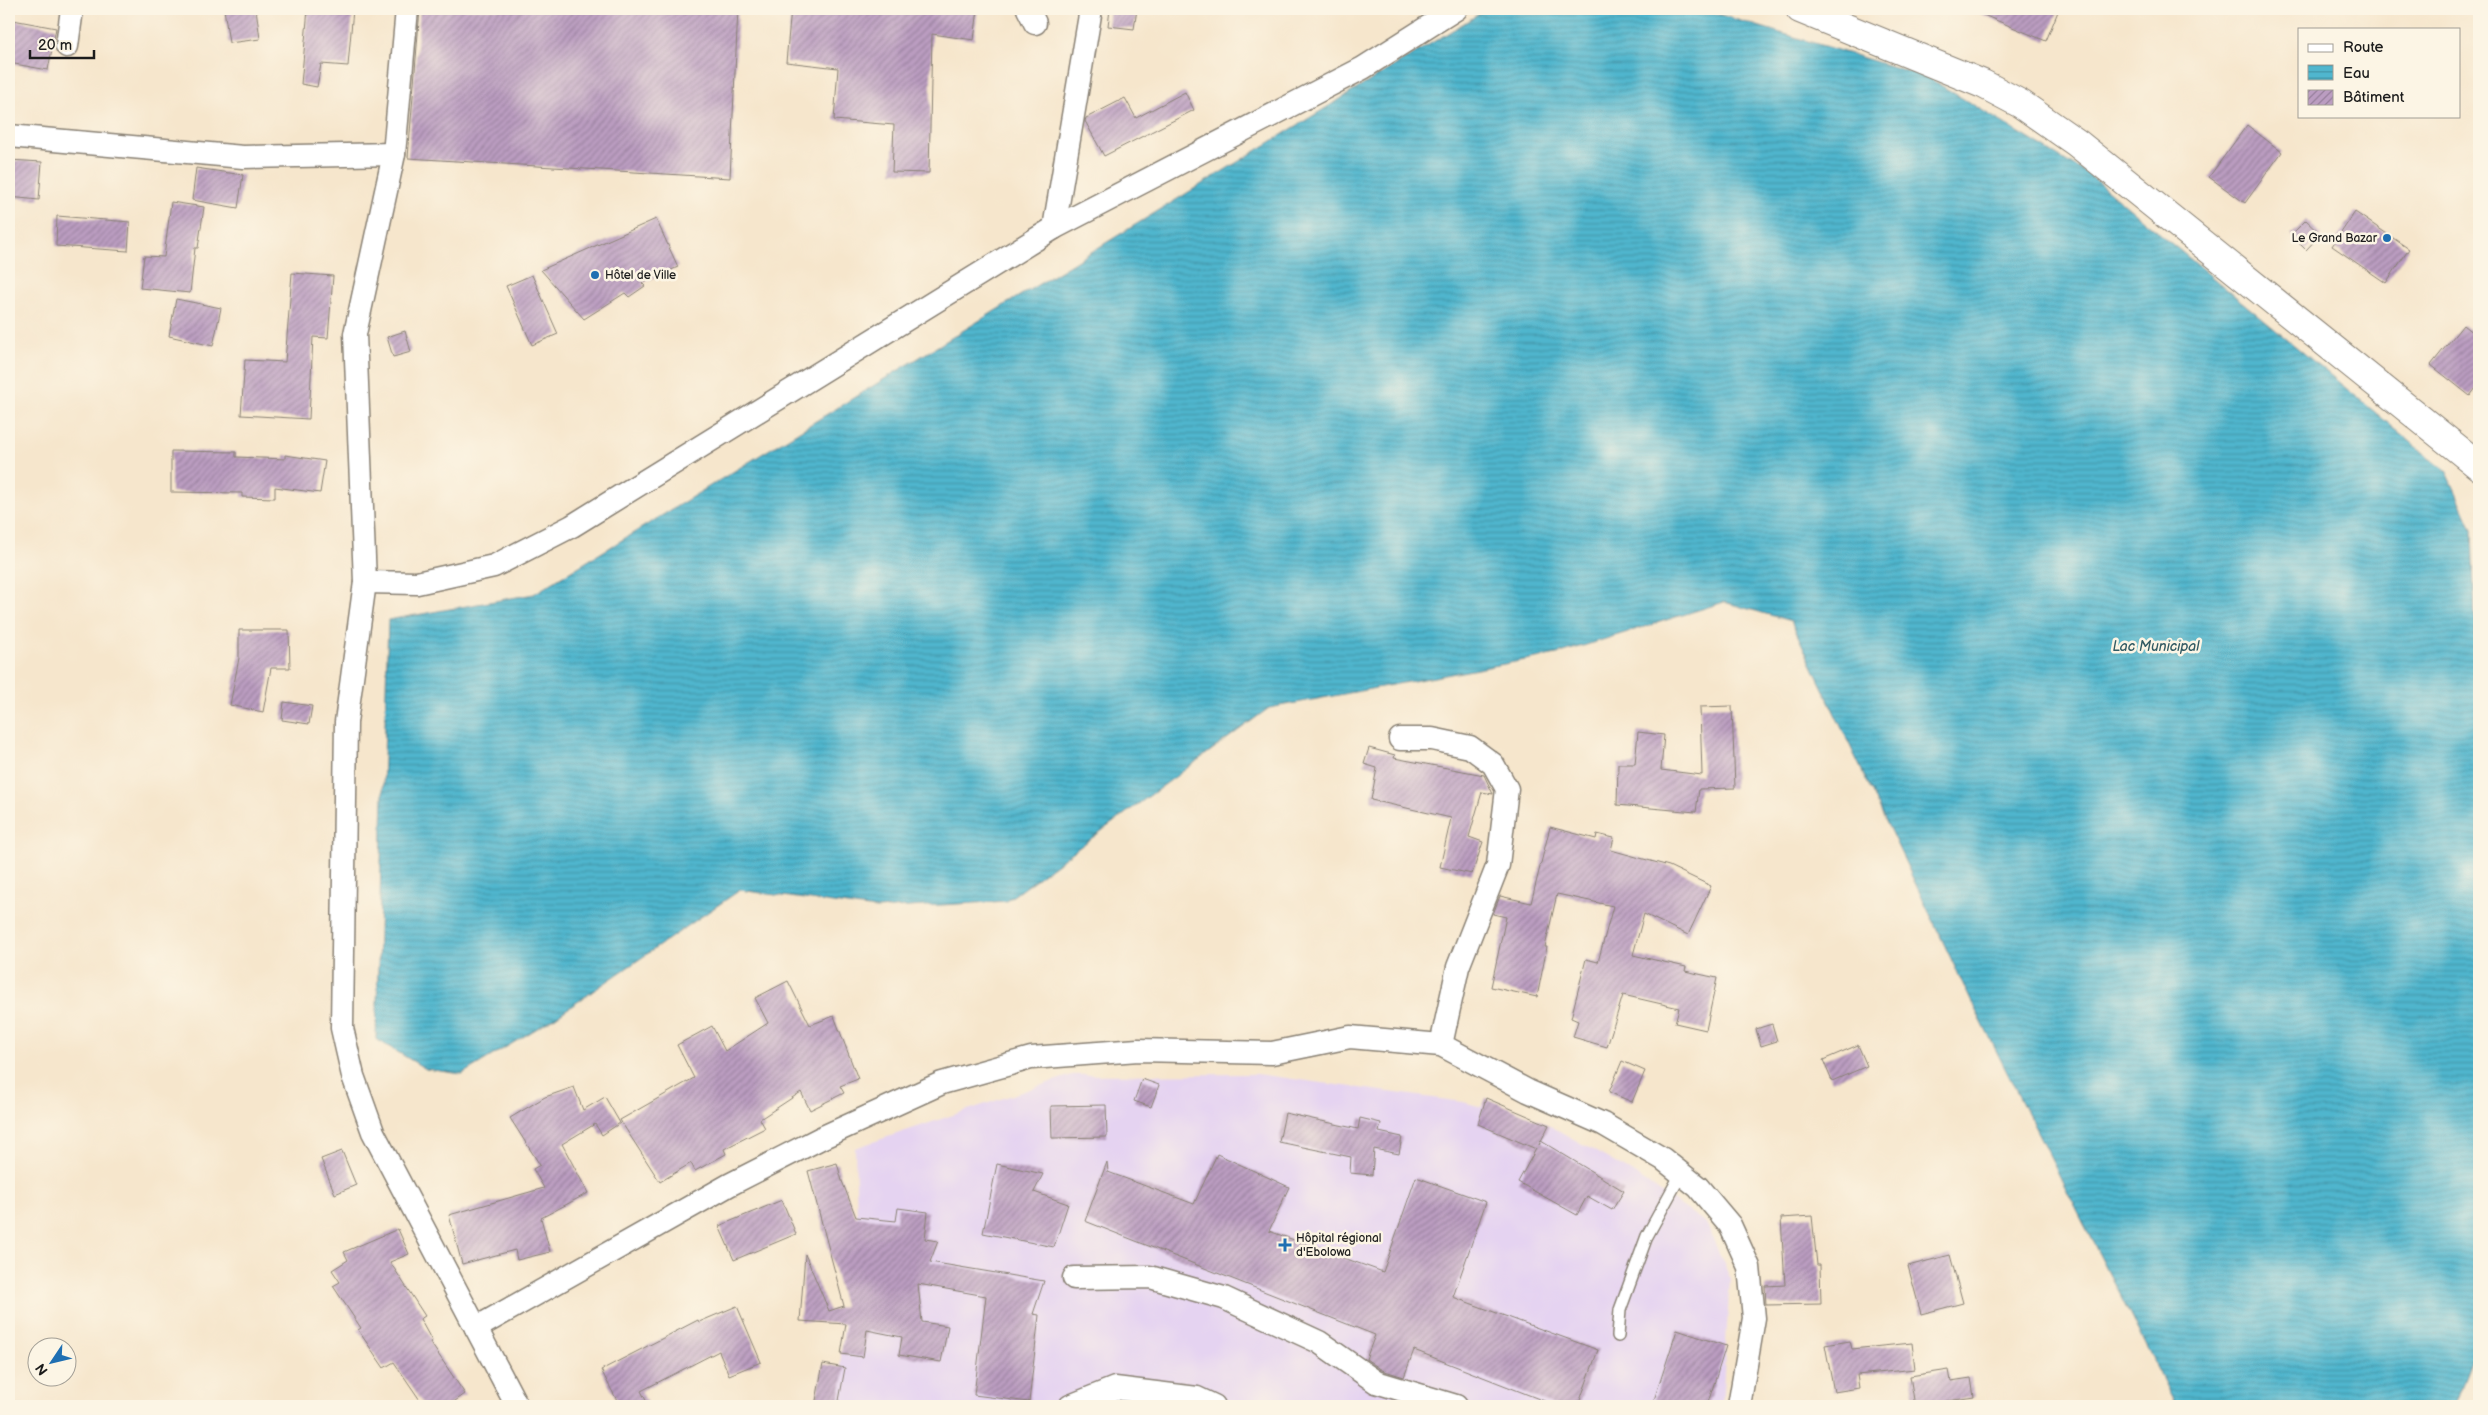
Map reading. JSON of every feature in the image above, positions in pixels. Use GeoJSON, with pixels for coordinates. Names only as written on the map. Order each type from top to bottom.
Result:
{"type":"FeatureCollection","features":[{"type":"Feature","properties":{"kind":"street"},"geometry":{"type":"LineString","coordinates":[[67,46],[72,9]]}},
{"type":"Feature","properties":{"kind":"street"},"geometry":{"type":"LineString","coordinates":[[407,9],[394,154],[355,334],[365,582],[346,722],[342,1028],[353,1076],[373,1132],[517,1406]]}},
{"type":"Feature","properties":{"kind":"street"},"geometry":{"type":"LineString","coordinates":[[1054,228],[1091,9]]}},
{"type":"Feature","properties":{"kind":"street"},"geometry":{"type":"LineString","coordinates":[[365,582],[417,583],[494,566],[572,526],[1054,228],[1364,68],[1456,9]]}},
{"type":"Feature","properties":{"kind":"street"},"geometry":{"type":"LineString","coordinates":[[1800,9],[1946,68],[2021,104],[2077,143],[2479,466]]}},
{"type":"Feature","properties":{"kind":"street"},"geometry":{"type":"LineString","coordinates":[[9,136],[243,157],[394,154]]}},
{"type":"Feature","properties":{"kind":"street"},"geometry":{"type":"LineString","coordinates":[[1400,738],[1432,739],[1470,747],[1493,764],[1507,789],[1498,865],[1458,967],[1441,1046]]}},
{"type":"Feature","properties":{"kind":"street"},"geometry":{"type":"LineString","coordinates":[[476,1328],[729,1185],[821,1138],[942,1083],[1041,1057],[1138,1050],[1272,1054],[1350,1037],[1441,1046],[1528,1091],[1603,1124],[1662,1159],[1698,1187],[1730,1225],[1749,1266],[1754,1318],[1739,1406]]}},
{"type":"Feature","properties":{"kind":"street"},"geometry":{"type":"LineString","coordinates":[[1074,1278],[1150,1278],[1224,1298],[1319,1342],[1376,1382],[1456,1406]]}},
{"type":"Feature","properties":{"kind":"street"},"geometry":{"type":"LineString","coordinates":[[1070,1406],[1115,1388],[1197,1398],[1214,1406]]}},
{"type":"Feature","properties":{"kind":"lane"},"geometry":{"type":"LineString","coordinates":[[1618,1336],[1620,1310],[1647,1236],[1681,1174]]}},
{"type":"Feature","properties":{"kind":"shaded area","name":"Hôpital régional d'Ebolowa"},"geometry":{"type":"Polygon","coordinates":[[[1256,1074],[1463,1102],[1482,1107],[1486,1098],[1549,1125],[1631,1172],[1706,1223],[1730,1278],[1722,1406],[838,1406],[841,1354],[857,1217],[855,1148],[1072,1075],[1256,1074]]]}},
{"type":"Feature","properties":{"kind":"water","name":"Lac Municipal"},"geometry":{"type":"Polygon","coordinates":[[[1487,9],[1701,9],[1927,77],[2089,175],[2447,472],[2472,528],[2479,749],[2479,1340],[2454,1406],[2176,1406],[1972,1003],[1791,621],[1724,602],[1557,654],[1269,708],[1006,901],[876,909],[740,890],[554,1018],[462,1074],[426,1069],[376,1039],[388,620],[534,594],[1487,9]]]}},
{"type":"Feature","properties":{"kind":"building"},"geometry":{"type":"Polygon","coordinates":[[[224,9],[256,9],[260,39],[229,43],[224,9]]]}},
{"type":"Feature","properties":{"kind":"building"},"geometry":{"type":"Polygon","coordinates":[[[308,9],[353,9],[348,66],[321,64],[317,87],[301,84],[308,9]]]}},
{"type":"Feature","properties":{"kind":"building"},"geometry":{"type":"Polygon","coordinates":[[[420,9],[738,9],[730,178],[408,158],[420,9]]]}},
{"type":"Feature","properties":{"kind":"building"},"geometry":{"type":"Polygon","coordinates":[[[791,9],[978,9],[974,40],[932,34],[929,173],[892,172],[894,125],[834,120],[838,68],[786,62],[791,9]]]}},
{"type":"Feature","properties":{"kind":"building"},"geometry":{"type":"Polygon","coordinates":[[[1110,9],[1137,9],[1134,29],[1108,26],[1110,9]]]}},
{"type":"Feature","properties":{"kind":"building"},"geometry":{"type":"Polygon","coordinates":[[[1969,9],[2059,9],[2046,41],[1969,9]]]}},
{"type":"Feature","properties":{"kind":"building"},"geometry":{"type":"Polygon","coordinates":[[[13,20],[56,28],[48,70],[9,63],[9,43],[13,20]]]}},
{"type":"Feature","properties":{"kind":"building"},"geometry":{"type":"Polygon","coordinates":[[[1185,92],[1194,110],[1104,156],[1085,121],[1086,118],[1125,98],[1136,118],[1185,92]]]}},
{"type":"Feature","properties":{"kind":"building"},"geometry":{"type":"Polygon","coordinates":[[[2247,125],[2282,152],[2245,203],[2209,177],[2247,125]]]}},
{"type":"Feature","properties":{"kind":"building"},"geometry":{"type":"Polygon","coordinates":[[[9,160],[42,162],[39,200],[9,197],[9,160]]]}},
{"type":"Feature","properties":{"kind":"building"},"geometry":{"type":"Polygon","coordinates":[[[196,168],[243,175],[238,208],[192,200],[196,168]]]}},
{"type":"Feature","properties":{"kind":"building"},"geometry":{"type":"Polygon","coordinates":[[[171,202],[204,207],[198,248],[195,248],[190,293],[140,288],[144,256],[164,257],[171,202]]]}},
{"type":"Feature","properties":{"kind":"building"},"geometry":{"type":"Polygon","coordinates":[[[2355,212],[2409,249],[2386,283],[2332,246],[2355,212]]]}},
{"type":"Feature","properties":{"kind":"building"},"geometry":{"type":"Polygon","coordinates":[[[57,216],[130,222],[128,251],[56,246],[57,216]]]}},
{"type":"Feature","properties":{"kind":"building","name":"Hôtel de Ville"},"geometry":{"type":"Polygon","coordinates":[[[656,219],[678,267],[642,283],[645,286],[629,297],[625,293],[584,319],[541,270],[656,219]]]}},
{"type":"Feature","properties":{"kind":"building"},"geometry":{"type":"Polygon","coordinates":[[[2306,220],[2321,234],[2306,250],[2291,235],[2306,220]]]}},
{"type":"Feature","properties":{"kind":"building"},"geometry":{"type":"Polygon","coordinates":[[[292,273],[333,276],[328,338],[313,337],[309,419],[241,415],[245,360],[285,362],[292,273]]]}},
{"type":"Feature","properties":{"kind":"building"},"geometry":{"type":"Polygon","coordinates":[[[532,275],[558,334],[532,345],[506,286],[532,275]]]}},
{"type":"Feature","properties":{"kind":"building"},"geometry":{"type":"Polygon","coordinates":[[[176,299],[221,308],[213,346],[169,336],[176,299]]]}},
{"type":"Feature","properties":{"kind":"building"},"geometry":{"type":"Polygon","coordinates":[[[2463,325],[2479,338],[2479,384],[2470,396],[2431,365],[2463,325]]]}},
{"type":"Feature","properties":{"kind":"building"},"geometry":{"type":"Polygon","coordinates":[[[405,331],[411,352],[393,357],[387,337],[405,331]]]}},
{"type":"Feature","properties":{"kind":"building"},"geometry":{"type":"Polygon","coordinates":[[[171,451],[236,452],[236,457],[285,459],[285,455],[325,461],[320,493],[275,487],[275,498],[242,497],[242,493],[171,492],[171,451]]]}},
{"type":"Feature","properties":{"kind":"building"},"geometry":{"type":"Polygon","coordinates":[[[239,630],[289,630],[290,668],[271,668],[263,712],[230,705],[239,658],[239,630]]]}},
{"type":"Feature","properties":{"kind":"building"},"geometry":{"type":"Polygon","coordinates":[[[284,702],[312,706],[309,724],[282,720],[284,702]]]}},
{"type":"Feature","properties":{"kind":"building"},"geometry":{"type":"Polygon","coordinates":[[[1732,706],[1735,788],[1699,789],[1696,812],[1617,805],[1618,764],[1635,764],[1638,732],[1664,735],[1661,770],[1702,775],[1700,707],[1732,706]]]}},
{"type":"Feature","properties":{"kind":"building"},"geometry":{"type":"Polygon","coordinates":[[[1369,748],[1395,755],[1394,758],[1484,775],[1493,794],[1482,792],[1469,837],[1483,842],[1472,874],[1440,867],[1451,818],[1371,800],[1377,768],[1364,764],[1369,748]]]}},
{"type":"Feature","properties":{"kind":"building"},"geometry":{"type":"Polygon","coordinates":[[[1550,827],[1596,839],[1597,834],[1614,838],[1611,850],[1669,866],[1711,886],[1688,935],[1644,914],[1633,955],[1686,967],[1685,971],[1717,978],[1706,1030],[1675,1023],[1679,1008],[1623,995],[1607,1047],[1573,1037],[1578,1021],[1571,1018],[1586,959],[1598,962],[1613,906],[1557,894],[1545,947],[1547,947],[1537,997],[1491,987],[1506,917],[1493,914],[1500,896],[1531,903],[1550,827]]]}},
{"type":"Feature","properties":{"kind":"building"},"geometry":{"type":"Polygon","coordinates":[[[788,981],[810,1025],[834,1016],[858,1079],[840,1086],[844,1093],[810,1110],[801,1092],[760,1119],[765,1128],[724,1149],[726,1154],[695,1171],[691,1163],[660,1182],[620,1120],[694,1078],[677,1045],[712,1026],[725,1051],[768,1023],[755,998],[788,981]]]}},
{"type":"Feature","properties":{"kind":"building"},"geometry":{"type":"Polygon","coordinates":[[[1772,1024],[1777,1041],[1761,1046],[1756,1029],[1772,1024]]]}},
{"type":"Feature","properties":{"kind":"building"},"geometry":{"type":"Polygon","coordinates":[[[1858,1045],[1867,1066],[1832,1081],[1823,1060],[1858,1045]]]}},
{"type":"Feature","properties":{"kind":"building"},"geometry":{"type":"Polygon","coordinates":[[[1622,1061],[1645,1071],[1632,1102],[1609,1092],[1622,1061]]]}},
{"type":"Feature","properties":{"kind":"building"},"geometry":{"type":"Polygon","coordinates":[[[1142,1079],[1159,1085],[1151,1107],[1134,1101],[1142,1079]]]}},
{"type":"Feature","properties":{"kind":"building"},"geometry":{"type":"Polygon","coordinates":[[[574,1087],[583,1110],[605,1097],[620,1123],[602,1135],[595,1124],[562,1144],[588,1193],[541,1218],[550,1252],[517,1260],[515,1250],[462,1264],[449,1215],[544,1188],[533,1169],[540,1165],[510,1118],[545,1097],[574,1087]]]}},
{"type":"Feature","properties":{"kind":"building"},"geometry":{"type":"Polygon","coordinates":[[[1486,1098],[1549,1125],[1541,1141],[1624,1191],[1612,1210],[1587,1196],[1577,1215],[1518,1182],[1536,1149],[1478,1124],[1486,1098]]]}},
{"type":"Feature","properties":{"kind":"building"},"geometry":{"type":"Polygon","coordinates":[[[1106,1105],[1107,1137],[1052,1138],[1051,1106],[1106,1105]]]}},
{"type":"Feature","properties":{"kind":"building"},"geometry":{"type":"Polygon","coordinates":[[[1285,1113],[1358,1129],[1360,1118],[1381,1123],[1379,1132],[1402,1137],[1399,1154],[1374,1149],[1372,1175],[1350,1173],[1351,1157],[1279,1142],[1285,1113]]]}},
{"type":"Feature","properties":{"kind":"building"},"geometry":{"type":"Polygon","coordinates":[[[342,1151],[356,1185],[335,1194],[321,1159],[342,1151]]]}},
{"type":"Feature","properties":{"kind":"building"},"geometry":{"type":"Polygon","coordinates":[[[1217,1154],[1289,1187],[1269,1231],[1383,1272],[1416,1177],[1486,1202],[1453,1297],[1598,1350],[1578,1406],[1557,1406],[1414,1350],[1404,1377],[1382,1370],[1366,1359],[1375,1335],[1085,1221],[1107,1162],[1108,1172],[1194,1204],[1217,1154]]]}},
{"type":"Feature","properties":{"kind":"building"},"geometry":{"type":"Polygon","coordinates":[[[837,1163],[856,1217],[896,1221],[898,1208],[928,1212],[925,1239],[938,1241],[930,1262],[1044,1281],[1033,1314],[1039,1315],[1029,1402],[974,1395],[986,1296],[918,1284],[922,1322],[948,1326],[941,1362],[899,1355],[902,1337],[867,1330],[863,1357],[841,1354],[846,1324],[800,1321],[805,1254],[829,1311],[844,1306],[808,1171],[837,1163]]]}},
{"type":"Feature","properties":{"kind":"building"},"geometry":{"type":"Polygon","coordinates":[[[997,1164],[1043,1174],[1034,1192],[1068,1204],[1054,1247],[983,1233],[997,1164]]]}},
{"type":"Feature","properties":{"kind":"building"},"geometry":{"type":"Polygon","coordinates":[[[782,1200],[796,1234],[734,1260],[719,1226],[782,1200]]]}},
{"type":"Feature","properties":{"kind":"building"},"geometry":{"type":"Polygon","coordinates":[[[1812,1216],[1817,1265],[1820,1265],[1821,1304],[1766,1305],[1765,1286],[1785,1285],[1781,1218],[1812,1216]]]}},
{"type":"Feature","properties":{"kind":"building"},"geometry":{"type":"Polygon","coordinates":[[[398,1229],[409,1254],[390,1262],[425,1316],[420,1319],[432,1341],[430,1342],[465,1394],[448,1406],[424,1406],[394,1362],[384,1368],[358,1330],[361,1328],[333,1286],[340,1282],[332,1270],[348,1260],[344,1252],[398,1229]]]}},
{"type":"Feature","properties":{"kind":"building"},"geometry":{"type":"Polygon","coordinates":[[[1950,1255],[1963,1303],[1921,1314],[1908,1266],[1950,1255]]]}},
{"type":"Feature","properties":{"kind":"building"},"geometry":{"type":"Polygon","coordinates":[[[737,1306],[761,1362],[729,1375],[719,1351],[641,1391],[649,1406],[620,1406],[601,1370],[698,1320],[699,1322],[737,1306]]]}},
{"type":"Feature","properties":{"kind":"building"},"geometry":{"type":"Polygon","coordinates":[[[1677,1330],[1726,1346],[1707,1406],[1652,1406],[1677,1330]]]}},
{"type":"Feature","properties":{"kind":"building"},"geometry":{"type":"Polygon","coordinates":[[[1850,1341],[1852,1349],[1912,1343],[1915,1369],[1857,1375],[1859,1388],[1834,1392],[1825,1345],[1850,1341]]]}},
{"type":"Feature","properties":{"kind":"building"},"geometry":{"type":"Polygon","coordinates":[[[823,1364],[845,1368],[838,1406],[815,1406],[823,1364]]]}},
{"type":"Feature","properties":{"kind":"building"},"geometry":{"type":"Polygon","coordinates":[[[1949,1370],[1951,1381],[1971,1378],[1974,1397],[1915,1406],[1910,1376],[1949,1370]]]}},
{"type":"Feature","properties":{"kind":"place","name":"Le Grand Bazar"},"geometry":{"type":"Point","coordinates":[2387,238]}},
{"type":"Feature","properties":{"kind":"place","name":"Hôtel de Ville"},"geometry":{"type":"Point","coordinates":[595,275]}},
{"type":"Feature","properties":{"kind":"place","name":"Hôpital régional d'Ebolowa"},"geometry":{"type":"Point","coordinates":[1285,1245]}}]}
